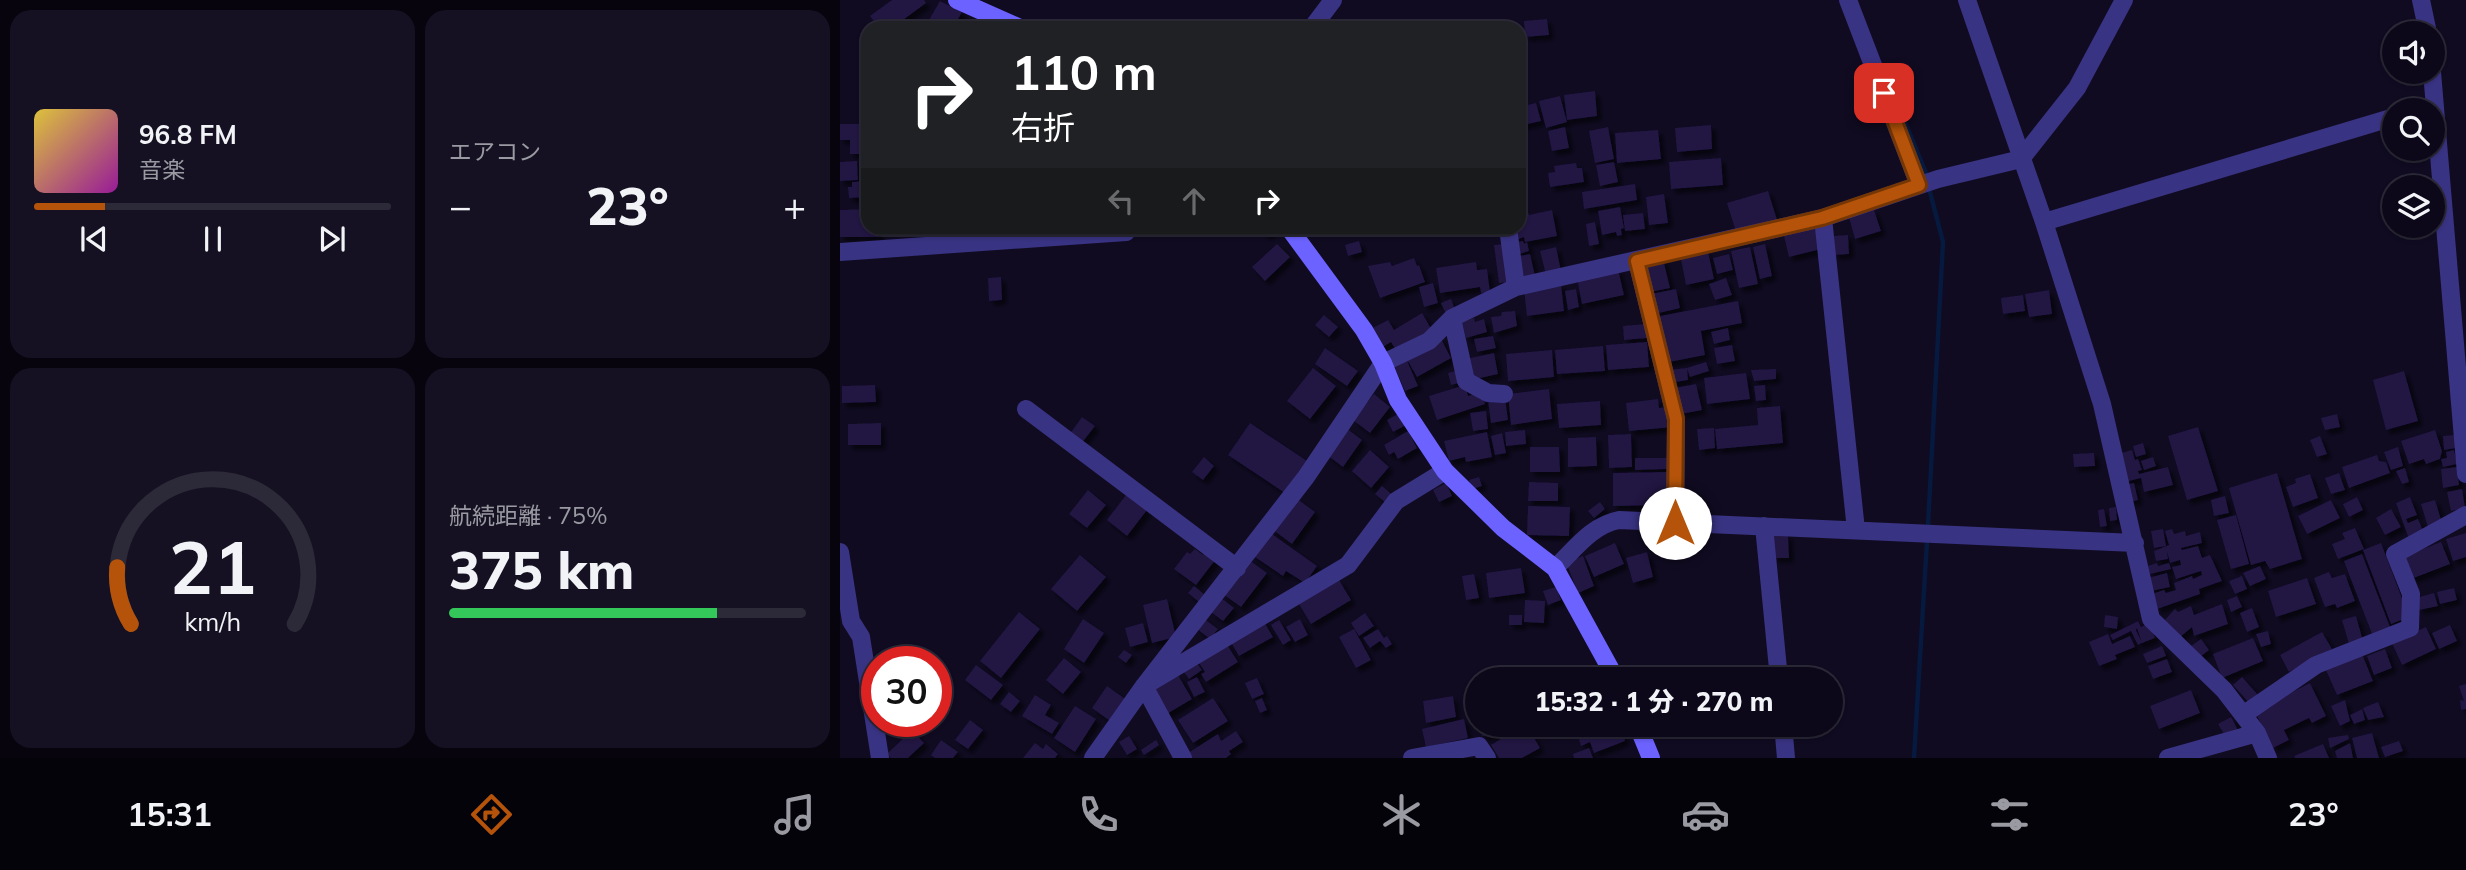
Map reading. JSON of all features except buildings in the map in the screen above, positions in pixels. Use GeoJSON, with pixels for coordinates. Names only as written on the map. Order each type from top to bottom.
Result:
{"type":"FeatureCollection","features":[{"type":"Feature","properties":{"kind":"street"},"geometry":{"type":"LineString","coordinates":[[957,0],[1004,21]]}},
{"type":"Feature","properties":{"kind":"street"},"geometry":{"type":"LineString","coordinates":[[1317,21],[1333,0]]}},
{"type":"Feature","properties":{"kind":"street"},"geometry":{"type":"LineString","coordinates":[[1848,0],[1919,185]]}},
{"type":"Feature","properties":{"kind":"street"},"geometry":{"type":"LineString","coordinates":[[1967,0],[2044,222],[2102,404],[2151,618],[2224,690],[2257,733],[2268,758]]}},
{"type":"Feature","properties":{"kind":"street"},"geometry":{"type":"LineString","coordinates":[[1093,758],[1144,686],[1306,477],[1383,363],[1429,341],[1452,318],[1517,287],[1822,218],[1919,185],[2021,159],[2077,88],[2124,0]]}},
{"type":"Feature","properties":{"kind":"street"},"geometry":{"type":"LineString","coordinates":[[2421,0],[2425,21]]}},
{"type":"Feature","properties":{"kind":"street"},"geometry":{"type":"LineString","coordinates":[[2044,222],[2382,121]]}},
{"type":"Feature","properties":{"kind":"street"},"geometry":{"type":"LineString","coordinates":[[2440,161],[2466,474]]}},
{"type":"Feature","properties":{"kind":"street"},"geometry":{"type":"LineString","coordinates":[[1822,218],[1856,530]]}},
{"type":"Feature","properties":{"kind":"street"},"geometry":{"type":"LineString","coordinates":[[840,252],[1083,235]]}},
{"type":"Feature","properties":{"kind":"street"},"geometry":{"type":"LineString","coordinates":[[1294,235],[1364,330],[1383,363],[1398,400],[1445,471],[1503,528],[1555,568],[1609,667]]}},
{"type":"Feature","properties":{"kind":"street"},"geometry":{"type":"LineString","coordinates":[[1509,235],[1517,287]]}},
{"type":"Feature","properties":{"kind":"street"},"geometry":{"type":"LineString","coordinates":[[1637,261],[1676,419],[1675,523]]}},
{"type":"Feature","properties":{"kind":"street"},"geometry":{"type":"LineString","coordinates":[[1452,318],[1466,381],[1488,393],[1504,394]]}},
{"type":"Feature","properties":{"kind":"street"},"geometry":{"type":"LineString","coordinates":[[1026,409],[1237,568]]}},
{"type":"Feature","properties":{"kind":"street"},"geometry":{"type":"LineString","coordinates":[[1144,686],[1348,565],[1396,501],[1445,471]]}},
{"type":"Feature","properties":{"kind":"street"},"geometry":{"type":"LineString","coordinates":[[2243,715],[2316,665],[2410,628],[2411,594],[2395,554],[2466,515]]}},
{"type":"Feature","properties":{"kind":"street"},"geometry":{"type":"LineString","coordinates":[[1555,568],[1595,529],[1606,522],[1619,520],[2134,543]]}},
{"type":"Feature","properties":{"kind":"street"},"geometry":{"type":"LineString","coordinates":[[1764,526],[1778,667]]}},
{"type":"Feature","properties":{"kind":"street"},"geometry":{"type":"LineString","coordinates":[[840,552],[851,621],[861,637],[880,758]]}},
{"type":"Feature","properties":{"kind":"street"},"geometry":{"type":"LineString","coordinates":[[1144,686],[1183,758]]}},
{"type":"Feature","properties":{"kind":"street"},"geometry":{"type":"LineString","coordinates":[[2168,758],[2257,733]]}},
{"type":"Feature","properties":{"kind":"street"},"geometry":{"type":"LineString","coordinates":[[1642,737],[1651,758]]}},
{"type":"Feature","properties":{"kind":"street"},"geometry":{"type":"LineString","coordinates":[[1784,737],[1786,758]]}},
{"type":"Feature","properties":{"kind":"street"},"geometry":{"type":"LineString","coordinates":[[1412,758],[1479,746],[1487,758]]}},
{"type":"Feature","properties":{"kind":"waterway"},"geometry":{"type":"LineString","coordinates":[[1893,93],[1926,173]]}},
{"type":"Feature","properties":{"kind":"waterway"},"geometry":{"type":"LineString","coordinates":[[1928,525],[1943,242],[1930,192]]}},
{"type":"Feature","properties":{"kind":"waterway"},"geometry":{"type":"LineString","coordinates":[[1914,758],[1927,541]]}},
{"type":"Feature","properties":{"kind":"route"},"geometry":{"type":"LineString","coordinates":[[1675,523],[1676,419],[1637,261],[1822,218],[1919,185],[1884,93]]}}]}
